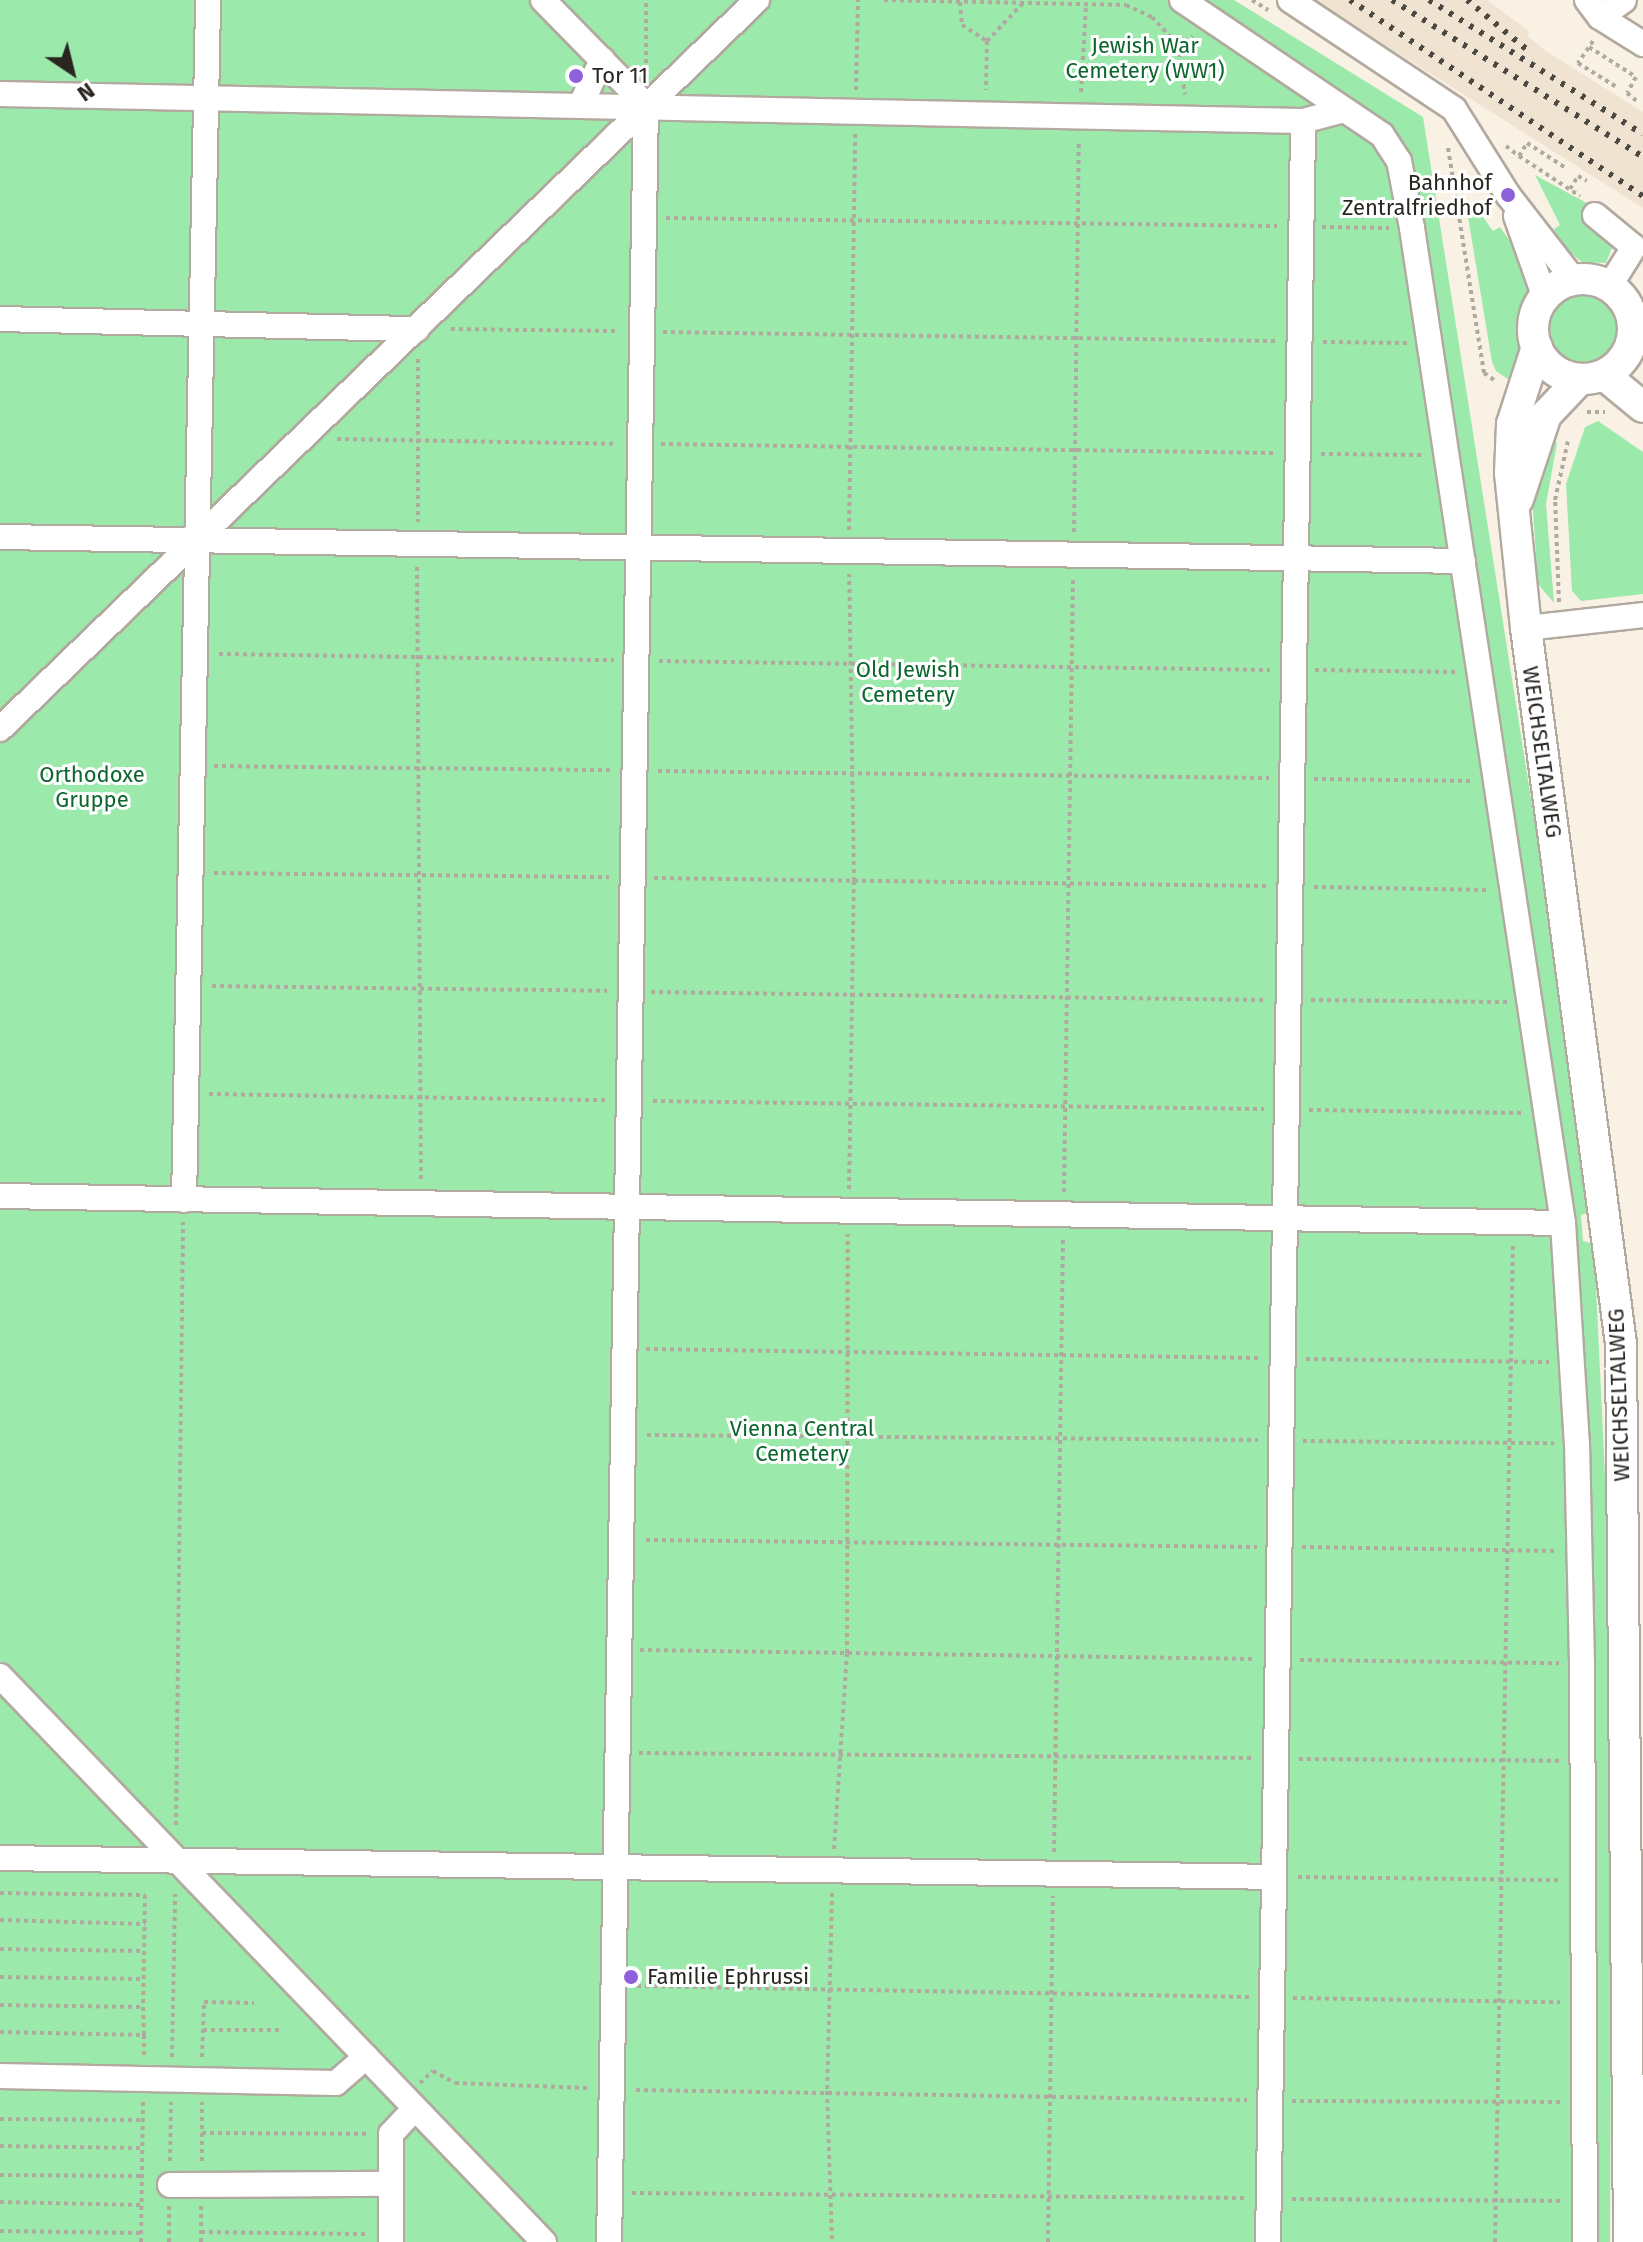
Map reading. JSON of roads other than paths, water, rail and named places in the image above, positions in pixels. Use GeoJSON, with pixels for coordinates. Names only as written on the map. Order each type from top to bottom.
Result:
{"type":"FeatureCollection","features":[{"type":"Feature","properties":{"kind":"main road"},"geometry":{"type":"LineString","coordinates":[[1545,298],[1574,280],[1609,287]]}},
{"type":"Feature","properties":{"kind":"main road","name":"WEICHSELTALWEG"},"geometry":{"type":"LineString","coordinates":[[1516,507],[1559,420],[1592,377],[1636,358],[1628,307],[1609,287]]}},
{"type":"Feature","properties":{"kind":"main road","name":"WEICHSELTALWEG"},"geometry":{"type":"LineString","coordinates":[[1545,298],[1533,330],[1537,347],[1519,398],[1509,450],[1526,628],[1621,1344],[1629,2242]]}},
{"type":"Feature","properties":{"kind":"main road"},"geometry":{"type":"LineString","coordinates":[[1537,347],[1554,370],[1592,377],[1643,407]]}},
{"type":"Feature","properties":{"kind":"street"},"geometry":{"type":"LineString","coordinates":[[184,1200],[208,0]]}},
{"type":"Feature","properties":{"kind":"street"},"geometry":{"type":"LineString","coordinates":[[543,0],[646,105],[609,2242]]}},
{"type":"Feature","properties":{"kind":"street"},"geometry":{"type":"LineString","coordinates":[[0,729],[757,0]]}},
{"type":"Feature","properties":{"kind":"street"},"geometry":{"type":"LineString","coordinates":[[1182,0],[1382,135],[1399,161],[1412,228],[1495,781],[1516,890],[1550,1113],[1563,1223],[1577,1443],[1582,1664],[1583,2003],[1587,2102],[1585,2242]]}},
{"type":"Feature","properties":{"kind":"street"},"geometry":{"type":"LineString","coordinates":[[1290,0],[1446,101],[1470,129],[1508,195],[1574,280]]}},
{"type":"Feature","properties":{"kind":"street"},"geometry":{"type":"LineString","coordinates":[[1594,8],[1624,0]]}},
{"type":"Feature","properties":{"kind":"street"},"geometry":{"type":"LineString","coordinates":[[1594,8],[1643,44]]}},
{"type":"Feature","properties":{"kind":"street"},"geometry":{"type":"LineString","coordinates":[[582,102],[602,60]]}},
{"type":"Feature","properties":{"kind":"street"},"geometry":{"type":"LineString","coordinates":[[0,94],[582,102],[856,112],[1080,113],[1303,121],[1344,110]]}},
{"type":"Feature","properties":{"kind":"street"},"geometry":{"type":"LineString","coordinates":[[1268,2242],[1303,121]]}},
{"type":"Feature","properties":{"kind":"street"},"geometry":{"type":"LineString","coordinates":[[1508,195],[1545,298]]}},
{"type":"Feature","properties":{"kind":"street"},"geometry":{"type":"LineString","coordinates":[[1595,215],[1634,247],[1609,287]]}},
{"type":"Feature","properties":{"kind":"street"},"geometry":{"type":"LineString","coordinates":[[0,319],[417,329]]}},
{"type":"Feature","properties":{"kind":"street"},"geometry":{"type":"LineString","coordinates":[[0,537],[1463,561]]}},
{"type":"Feature","properties":{"kind":"street"},"geometry":{"type":"LineString","coordinates":[[1526,628],[1560,621],[1643,615]]}},
{"type":"Feature","properties":{"kind":"street"},"geometry":{"type":"LineString","coordinates":[[0,1196],[1563,1223]]}},
{"type":"Feature","properties":{"kind":"street"},"geometry":{"type":"LineString","coordinates":[[0,1676],[544,2242]]}},
{"type":"Feature","properties":{"kind":"street"},"geometry":{"type":"LineString","coordinates":[[0,1858],[1053,1870],[1274,1877]]}},
{"type":"Feature","properties":{"kind":"street"},"geometry":{"type":"LineString","coordinates":[[0,2076],[336,2083],[366,2057]]}},
{"type":"Feature","properties":{"kind":"street"},"geometry":{"type":"LineString","coordinates":[[391,2238],[391,2134],[409,2104]]}},
{"type":"Feature","properties":{"kind":"street"},"geometry":{"type":"LineString","coordinates":[[170,2185],[391,2184]]}},
{"type":"Feature","properties":{"kind":"railway"},"geometry":{"type":"LineString","coordinates":[[1350,0],[1643,196]]}},
{"type":"Feature","properties":{"kind":"railway"},"geometry":{"type":"LineString","coordinates":[[1392,0],[1643,157]]}},
{"type":"Feature","properties":{"kind":"railway"},"geometry":{"type":"LineString","coordinates":[[1429,0],[1643,134]]}},
{"type":"Feature","properties":{"kind":"railway"},"geometry":{"type":"LineString","coordinates":[[1467,0],[1531,53]]}},
{"type":"Feature","properties":{"kind":"place","name":"Tor 11"},"geometry":{"type":"Point","coordinates":[576,76]}},
{"type":"Feature","properties":{"kind":"place","name":"Bahnhof Zentralfriedhof"},"geometry":{"type":"Point","coordinates":[1508,195]}},
{"type":"Feature","properties":{"kind":"place","name":"Familie Ephrussi"},"geometry":{"type":"Point","coordinates":[631,1977]}},
{"type":"Feature","properties":{"kind":"park label","name":"Jewish War Cemetery (WW1)"},"geometry":{"type":"Point","coordinates":[1145,58]}},
{"type":"Feature","properties":{"kind":"park label","name":"Old Jewish Cemetery"},"geometry":{"type":"Point","coordinates":[908,682]}},
{"type":"Feature","properties":{"kind":"park label","name":"Orthodoxe Gruppe"},"geometry":{"type":"Point","coordinates":[92,786]}},
{"type":"Feature","properties":{"kind":"park label","name":"Vienna Central Cemetery"},"geometry":{"type":"Point","coordinates":[802,1440]}}]}
